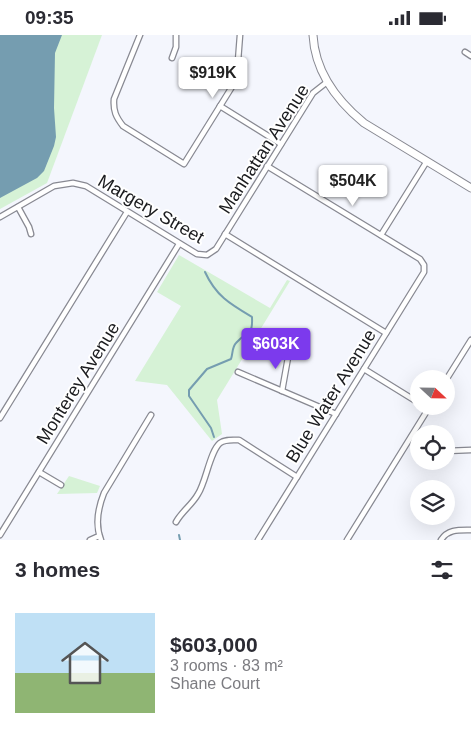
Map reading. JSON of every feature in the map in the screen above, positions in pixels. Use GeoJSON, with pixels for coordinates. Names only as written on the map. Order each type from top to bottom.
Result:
{"type":"FeatureCollection","features":[{"type":"Feature","properties":{"kind":"street"},"geometry":{"type":"LineString","coordinates":[[140,35],[114,99],[113,109],[116,118],[123,126],[184,163],[235,82],[240,35]]}},
{"type":"Feature","properties":{"kind":"street"},"geometry":{"type":"LineString","coordinates":[[172,58],[176,47],[176,35]]}},
{"type":"Feature","properties":{"kind":"street"},"geometry":{"type":"LineString","coordinates":[[313,35],[317,59],[327,83],[357,117],[471,188]]}},
{"type":"Feature","properties":{"kind":"street"},"geometry":{"type":"LineString","coordinates":[[465,52],[471,56]]}},
{"type":"Feature","properties":{"kind":"street","name":"Manhattan Avenue"},"geometry":{"type":"LineString","coordinates":[[207,255],[216,249],[313,93],[327,83]]}},
{"type":"Feature","properties":{"kind":"street"},"geometry":{"type":"LineString","coordinates":[[220,106],[281,144]]}},
{"type":"Feature","properties":{"kind":"street"},"geometry":{"type":"LineString","coordinates":[[267,166],[381,235],[426,161]]}},
{"type":"Feature","properties":{"kind":"street","name":"Margery Street"},"geometry":{"type":"LineString","coordinates":[[0,217],[54,186],[73,183],[86,187],[197,254],[207,255]]}},
{"type":"Feature","properties":{"kind":"street"},"geometry":{"type":"LineString","coordinates":[[18,207],[31,234]]}},
{"type":"Feature","properties":{"kind":"street"},"geometry":{"type":"LineString","coordinates":[[0,418],[127,212]]}},
{"type":"Feature","properties":{"kind":"street"},"geometry":{"type":"LineString","coordinates":[[225,234],[386,333]]}},
{"type":"Feature","properties":{"kind":"street","name":"Blue Water Avenue"},"geometry":{"type":"LineString","coordinates":[[258,540],[424,272],[424,265],[420,259],[381,235]]}},
{"type":"Feature","properties":{"kind":"street","name":"Monterey Avenue"},"geometry":{"type":"LineString","coordinates":[[0,535],[179,244]]}},
{"type":"Feature","properties":{"kind":"street"},"geometry":{"type":"LineString","coordinates":[[452,370],[471,340]]}},
{"type":"Feature","properties":{"kind":"street"},"geometry":{"type":"LineString","coordinates":[[282,391],[290,352]]}},
{"type":"Feature","properties":{"kind":"street"},"geometry":{"type":"LineString","coordinates":[[364,369],[410,397]]}},
{"type":"Feature","properties":{"kind":"street"},"geometry":{"type":"LineString","coordinates":[[238,372],[336,414]]}},
{"type":"Feature","properties":{"kind":"street"},"geometry":{"type":"LineString","coordinates":[[90,540],[100,538],[98,513],[104,493],[151,415]]}},
{"type":"Feature","properties":{"kind":"street"},"geometry":{"type":"LineString","coordinates":[[176,521],[181,512],[199,493],[220,442],[229,439],[239,440],[297,477]]}},
{"type":"Feature","properties":{"kind":"street"},"geometry":{"type":"LineString","coordinates":[[347,540],[410,439]]}},
{"type":"Feature","properties":{"kind":"street"},"geometry":{"type":"LineString","coordinates":[[455,451],[471,450]]}},
{"type":"Feature","properties":{"kind":"street"},"geometry":{"type":"LineString","coordinates":[[39,472],[61,485]]}},
{"type":"Feature","properties":{"kind":"street"},"geometry":{"type":"LineString","coordinates":[[441,540],[445,534],[453,530],[471,530]]}},
{"type":"Feature","properties":{"kind":"green space"},"geometry":{"type":"Polygon","coordinates":[[[0,35],[102,35],[47,183],[0,209],[0,35]]]}},
{"type":"Feature","properties":{"kind":"green space"},"geometry":{"type":"Polygon","coordinates":[[[179,255],[270,308],[287,280],[290,281],[217,400],[222,434],[212,441],[167,385],[135,381],[181,306],[157,292],[179,255]]]}},
{"type":"Feature","properties":{"kind":"green space"},"geometry":{"type":"Polygon","coordinates":[[[69,476],[100,486],[97,493],[57,494],[69,476]]]}},
{"type":"Feature","properties":{"kind":"water"},"geometry":{"type":"Polygon","coordinates":[[[0,35],[62,35],[55,53],[54,108],[56,137],[54,146],[44,171],[37,178],[0,198],[0,35]]]}},
{"type":"Feature","properties":{"kind":"waterway"},"geometry":{"type":"LineString","coordinates":[[205,272],[224,299],[252,317],[250,331],[235,345],[231,359],[207,369],[189,390],[189,396],[211,428],[214,437]]}},
{"type":"Feature","properties":{"kind":"waterway"},"geometry":{"type":"LineString","coordinates":[[179,535],[180,540]]}}]}
